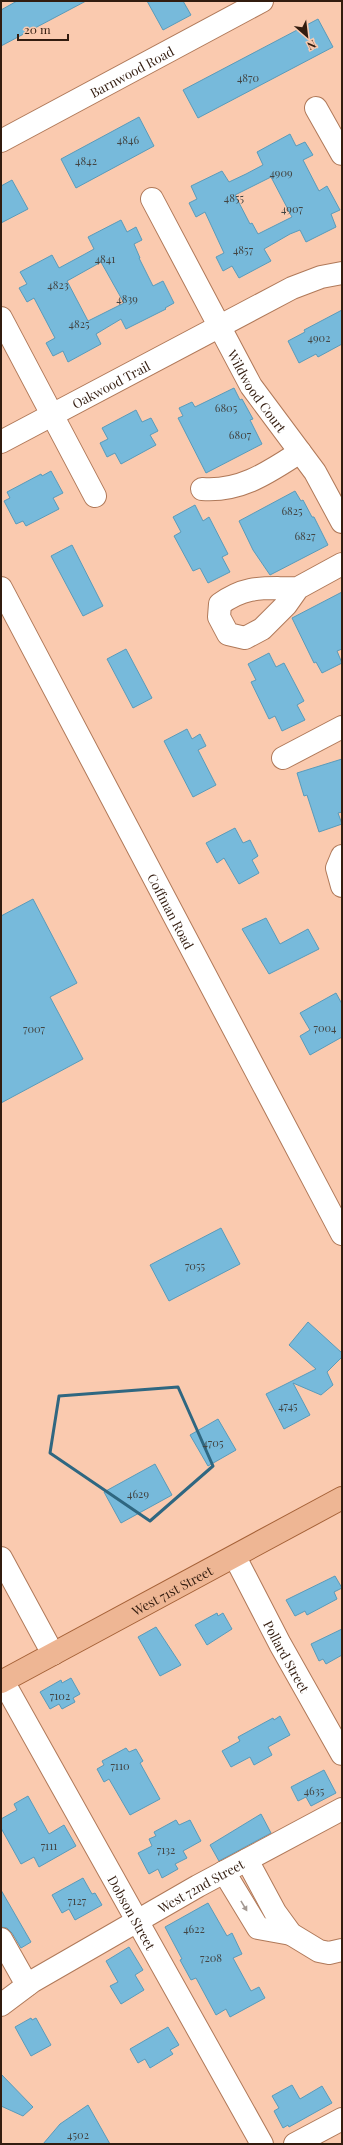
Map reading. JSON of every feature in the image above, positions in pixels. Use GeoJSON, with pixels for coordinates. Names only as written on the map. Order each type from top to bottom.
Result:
{"type":"FeatureCollection","features":[{"type":"Feature","properties":{"kind":"main road","name":"West 71st Street"},"geometry":{"type":"LineString","coordinates":[[2,1681],[235,1557],[342,1498]]}},
{"type":"Feature","properties":{"kind":"street","name":"Barnwood Road"},"geometry":{"type":"LineString","coordinates":[[1,141],[262,1]]}},
{"type":"Feature","properties":{"kind":"street"},"geometry":{"type":"LineString","coordinates":[[316,108],[342,154]]}},
{"type":"Feature","properties":{"kind":"street"},"geometry":{"type":"LineString","coordinates":[[152,199],[220,327]]}},
{"type":"Feature","properties":{"kind":"street","name":"Oakwood Trail"},"geometry":{"type":"LineString","coordinates":[[1,442],[292,288],[321,277],[342,273]]}},
{"type":"Feature","properties":{"kind":"street"},"geometry":{"type":"LineString","coordinates":[[1,318],[95,496]]}},
{"type":"Feature","properties":{"kind":"street","name":"Wildwood Court"},"geometry":{"type":"LineString","coordinates":[[220,327],[255,393],[322,483],[342,522]]}},
{"type":"Feature","properties":{"kind":"street"},"geometry":{"type":"LineString","coordinates":[[202,489],[231,488],[250,482],[271,471],[300,452]]}},
{"type":"Feature","properties":{"kind":"street"},"geometry":{"type":"LineString","coordinates":[[298,588],[342,564]]}},
{"type":"Feature","properties":{"kind":"street","name":"Coffman Road"},"geometry":{"type":"LineString","coordinates":[[1,588],[342,1234]]}},
{"type":"Feature","properties":{"kind":"street"},"geometry":{"type":"LineString","coordinates":[[282,758],[342,727]]}},
{"type":"Feature","properties":{"kind":"street"},"geometry":{"type":"LineString","coordinates":[[342,856],[338,868],[342,886]]}},
{"type":"Feature","properties":{"kind":"street","name":"Pollard Street"},"geometry":{"type":"LineString","coordinates":[[235,1557],[280,1644],[342,1754]]}},
{"type":"Feature","properties":{"kind":"street"},"geometry":{"type":"LineString","coordinates":[[1,1558],[53,1654]]}},
{"type":"Feature","properties":{"kind":"street","name":"Dobson Street"},"geometry":{"type":"LineString","coordinates":[[2,1681],[139,1921],[262,2144]]}},
{"type":"Feature","properties":{"kind":"street","name":"West 72nd Street"},"geometry":{"type":"LineString","coordinates":[[1,2005],[27,1986],[224,1872],[342,1809]]}},
{"type":"Feature","properties":{"kind":"street"},"geometry":{"type":"LineString","coordinates":[[247,1860],[275,1912],[291,1934]]}},
{"type":"Feature","properties":{"kind":"street"},"geometry":{"type":"LineString","coordinates":[[224,1872],[258,1928],[291,1934],[319,1951],[329,1953],[342,1950]]}},
{"type":"Feature","properties":{"kind":"street"},"geometry":{"type":"LineString","coordinates":[[1,1939],[27,1986]]}},
{"type":"Feature","properties":{"kind":"street"},"geometry":{"type":"LineString","coordinates":[[295,2144],[342,2119]]}},
{"type":"Feature","properties":{"kind":"highlighted area"},"geometry":{"type":"Polygon","coordinates":[[[178,1387],[213,1466],[150,1521],[50,1453],[59,1396],[178,1387]]]}},
{"type":"Feature","properties":{"kind":"building"},"geometry":{"type":"Polygon","coordinates":[[[17,1],[86,1],[1,46],[1,10],[17,1]]]}},
{"type":"Feature","properties":{"kind":"building"},"geometry":{"type":"Polygon","coordinates":[[[147,1],[183,1],[191,15],[163,30],[147,1]]]}},
{"type":"Feature","properties":{"kind":"building"},"geometry":{"type":"Polygon","coordinates":[[[318,19],[333,47],[198,118],[183,90],[318,19]]]}},
{"type":"Feature","properties":{"kind":"building"},"geometry":{"type":"Polygon","coordinates":[[[139,117],[154,146],[76,188],[61,159],[139,117]]]}},
{"type":"Feature","properties":{"kind":"building"},"geometry":{"type":"Polygon","coordinates":[[[290,134],[296,146],[305,142],[313,155],[303,160],[319,191],[327,186],[340,210],[331,214],[336,227],[306,242],[300,230],[290,234],[264,249],[271,261],[239,278],[232,266],[223,271],[216,257],[224,253],[205,212],[196,217],[189,203],[197,199],[191,186],[222,171],[229,182],[246,174],[263,165],[257,152],[290,134]],[[271,177],[235,195],[250,224],[252,223],[258,234],[292,217],[271,177]]]}},
{"type":"Feature","properties":{"kind":"building"},"geometry":{"type":"Polygon","coordinates":[[[12,180],[28,209],[1,223],[1,186],[12,180]]]}},
{"type":"Feature","properties":{"kind":"building"},"geometry":{"type":"Polygon","coordinates":[[[121,220],[127,232],[136,227],[142,240],[134,244],[139,258],[153,286],[163,281],[174,303],[165,308],[166,309],[126,329],[121,319],[96,334],[101,344],[68,362],[63,351],[53,356],[46,343],[55,338],[34,298],[27,302],[19,288],[27,284],[20,272],[52,255],[59,268],[94,249],[88,237],[121,220]],[[101,262],[67,281],[88,321],[124,303],[101,262]]]}},
{"type":"Feature","properties":{"kind":"building"},"geometry":{"type":"Polygon","coordinates":[[[342,310],[342,344],[318,357],[316,354],[299,363],[288,341],[305,332],[304,330],[342,310]]]}},
{"type":"Feature","properties":{"kind":"building"},"geometry":{"type":"Polygon","coordinates":[[[234,388],[253,419],[250,420],[262,444],[206,473],[178,418],[183,416],[179,408],[192,402],[195,407],[234,388]]]}},
{"type":"Feature","properties":{"kind":"building"},"geometry":{"type":"Polygon","coordinates":[[[136,410],[142,422],[151,418],[158,431],[150,435],[156,445],[121,464],[115,453],[107,457],[100,443],[108,439],[102,428],[136,410]]]}},
{"type":"Feature","properties":{"kind":"building"},"geometry":{"type":"Polygon","coordinates":[[[51,471],[63,493],[53,498],[59,509],[26,526],[23,521],[16,524],[4,501],[10,498],[7,492],[41,474],[42,476],[51,471]]]}},
{"type":"Feature","properties":{"kind":"building"},"geometry":{"type":"Polygon","coordinates":[[[295,491],[301,501],[303,500],[312,517],[314,517],[328,545],[270,575],[253,550],[239,521],[295,491]]]}},
{"type":"Feature","properties":{"kind":"building"},"geometry":{"type":"Polygon","coordinates":[[[195,505],[203,521],[209,517],[228,554],[222,557],[230,572],[208,583],[200,568],[193,571],[174,536],[181,532],[173,517],[195,505]]]}},
{"type":"Feature","properties":{"kind":"building"},"geometry":{"type":"Polygon","coordinates":[[[72,545],[103,606],[83,616],[51,556],[72,545]]]}},
{"type":"Feature","properties":{"kind":"building"},"geometry":{"type":"Polygon","coordinates":[[[342,592],[342,649],[337,651],[342,663],[322,673],[316,662],[314,663],[292,618],[342,592]]]}},
{"type":"Feature","properties":{"kind":"building"},"geometry":{"type":"Polygon","coordinates":[[[126,649],[152,698],[133,708],[107,659],[126,649]]]}},
{"type":"Feature","properties":{"kind":"building"},"geometry":{"type":"Polygon","coordinates":[[[269,653],[276,667],[284,663],[304,701],[297,705],[305,720],[282,731],[275,716],[269,719],[251,682],[256,680],[248,664],[269,653]]]}},
{"type":"Feature","properties":{"kind":"building"},"geometry":{"type":"Polygon","coordinates":[[[187,729],[192,739],[200,734],[206,746],[198,750],[216,785],[193,797],[164,741],[187,729]]]}},
{"type":"Feature","properties":{"kind":"building"},"geometry":{"type":"Polygon","coordinates":[[[342,759],[342,812],[338,813],[342,824],[319,832],[307,795],[304,796],[297,773],[342,759]]]}},
{"type":"Feature","properties":{"kind":"building"},"geometry":{"type":"Polygon","coordinates":[[[235,828],[243,843],[250,840],[258,856],[252,860],[259,873],[239,884],[224,858],[217,863],[206,843],[235,828]]]}},
{"type":"Feature","properties":{"kind":"building"},"geometry":{"type":"Polygon","coordinates":[[[33,899],[77,983],[50,997],[83,1059],[1,1103],[1,916],[33,899]]]}},
{"type":"Feature","properties":{"kind":"building"},"geometry":{"type":"Polygon","coordinates":[[[266,918],[280,944],[308,929],[319,949],[269,974],[242,929],[266,918]]]}},
{"type":"Feature","properties":{"kind":"building"},"geometry":{"type":"Polygon","coordinates":[[[336,993],[342,1004],[342,1037],[310,1055],[300,1036],[310,1030],[300,1013],[336,993]]]}},
{"type":"Feature","properties":{"kind":"building"},"geometry":{"type":"Polygon","coordinates":[[[221,1228],[240,1264],[169,1301],[150,1265],[221,1228]]]}},
{"type":"Feature","properties":{"kind":"building"},"geometry":{"type":"Polygon","coordinates":[[[308,1322],[342,1353],[342,1357],[327,1372],[333,1385],[321,1395],[293,1383],[310,1415],[284,1429],[266,1394],[316,1369],[289,1345],[308,1322]]]}},
{"type":"Feature","properties":{"kind":"building"},"geometry":{"type":"Polygon","coordinates":[[[218,1419],[236,1450],[208,1466],[190,1435],[218,1419]]]}},
{"type":"Feature","properties":{"kind":"building"},"geometry":{"type":"Polygon","coordinates":[[[155,1464],[172,1495],[121,1523],[104,1492],[155,1464]]]}},
{"type":"Feature","properties":{"kind":"building"},"geometry":{"type":"Polygon","coordinates":[[[335,1576],[342,1588],[334,1592],[337,1599],[307,1615],[305,1611],[295,1616],[286,1600],[335,1576]]]}},
{"type":"Feature","properties":{"kind":"building"},"geometry":{"type":"Polygon","coordinates":[[[217,1613],[218,1616],[223,1613],[232,1629],[207,1645],[195,1625],[217,1613]]]}},
{"type":"Feature","properties":{"kind":"building"},"geometry":{"type":"Polygon","coordinates":[[[156,1627],[181,1665],[160,1676],[138,1637],[156,1627]]]}},
{"type":"Feature","properties":{"kind":"building"},"geometry":{"type":"Polygon","coordinates":[[[342,1629],[342,1655],[326,1664],[323,1659],[319,1661],[311,1644],[342,1629]]]}},
{"type":"Feature","properties":{"kind":"building"},"geometry":{"type":"Polygon","coordinates":[[[71,1678],[80,1694],[73,1698],[75,1702],[62,1709],[59,1704],[50,1709],[40,1692],[61,1680],[62,1683],[71,1678]]]}},
{"type":"Feature","properties":{"kind":"building"},"geometry":{"type":"Polygon","coordinates":[[[280,1716],[290,1735],[268,1747],[272,1755],[254,1765],[250,1757],[231,1767],[222,1751],[240,1741],[238,1737],[273,1718],[274,1720],[280,1716]]]}},
{"type":"Feature","properties":{"kind":"building"},"geometry":{"type":"Polygon","coordinates":[[[126,1748],[129,1752],[136,1749],[143,1761],[140,1763],[160,1799],[130,1815],[109,1779],[104,1782],[97,1769],[104,1765],[102,1761],[126,1748]]]}},
{"type":"Feature","properties":{"kind":"building"},"geometry":{"type":"Polygon","coordinates":[[[324,1770],[336,1793],[311,1806],[306,1797],[298,1801],[291,1787],[324,1770]]]}},
{"type":"Feature","properties":{"kind":"building"},"geometry":{"type":"Polygon","coordinates":[[[28,1796],[49,1834],[64,1825],[76,1846],[39,1867],[34,1857],[21,1864],[1,1828],[1,1819],[17,1810],[14,1804],[28,1796]]]}},
{"type":"Feature","properties":{"kind":"building"},"geometry":{"type":"Polygon","coordinates":[[[261,1814],[271,1833],[219,1861],[210,1845],[261,1814]]]}},
{"type":"Feature","properties":{"kind":"building"},"geometry":{"type":"Polygon","coordinates":[[[176,1820],[179,1825],[190,1820],[201,1841],[183,1851],[187,1858],[175,1864],[178,1869],[162,1878],[158,1869],[149,1874],[138,1853],[152,1846],[149,1839],[156,1836],[154,1832],[176,1820]]]}},
{"type":"Feature","properties":{"kind":"building"},"geometry":{"type":"Polygon","coordinates":[[[83,1878],[92,1894],[95,1893],[102,1905],[75,1920],[69,1909],[62,1913],[52,1895],[83,1878]]]}},
{"type":"Feature","properties":{"kind":"building"},"geometry":{"type":"Polygon","coordinates":[[[1,1890],[31,1942],[21,1948],[12,1933],[7,1928],[1,1927],[1,1890]]]}},
{"type":"Feature","properties":{"kind":"building"},"geometry":{"type":"Polygon","coordinates":[[[208,1903],[227,1936],[232,1933],[242,1954],[233,1958],[251,1991],[259,1987],[265,1998],[230,2017],[226,2009],[216,2015],[196,1978],[191,1980],[165,1927],[208,1903]]]}},
{"type":"Feature","properties":{"kind":"building"},"geometry":{"type":"Polygon","coordinates":[[[129,1947],[143,1970],[135,1975],[144,1990],[121,2004],[110,1986],[118,1982],[106,1961],[129,1947]]]}},
{"type":"Feature","properties":{"kind":"building"},"geometry":{"type":"Polygon","coordinates":[[[31,2018],[32,2020],[36,2018],[51,2045],[31,2056],[15,2027],[31,2018]]]}},
{"type":"Feature","properties":{"kind":"building"},"geometry":{"type":"Polygon","coordinates":[[[168,2027],[179,2045],[170,2050],[173,2054],[150,2068],[145,2059],[138,2063],[130,2049],[168,2027]]]}},
{"type":"Feature","properties":{"kind":"building"},"geometry":{"type":"Polygon","coordinates":[[[1,2074],[33,2107],[23,2116],[1,2106],[1,2074]]]}},
{"type":"Feature","properties":{"kind":"building"},"geometry":{"type":"Polygon","coordinates":[[[292,2085],[300,2099],[322,2086],[332,2103],[289,2127],[288,2125],[283,2128],[274,2111],[279,2108],[272,2096],[292,2085]]]}},
{"type":"Feature","properties":{"kind":"building"},"geometry":{"type":"Polygon","coordinates":[[[88,2105],[110,2144],[43,2144],[60,2124],[88,2105]]]}}]}
